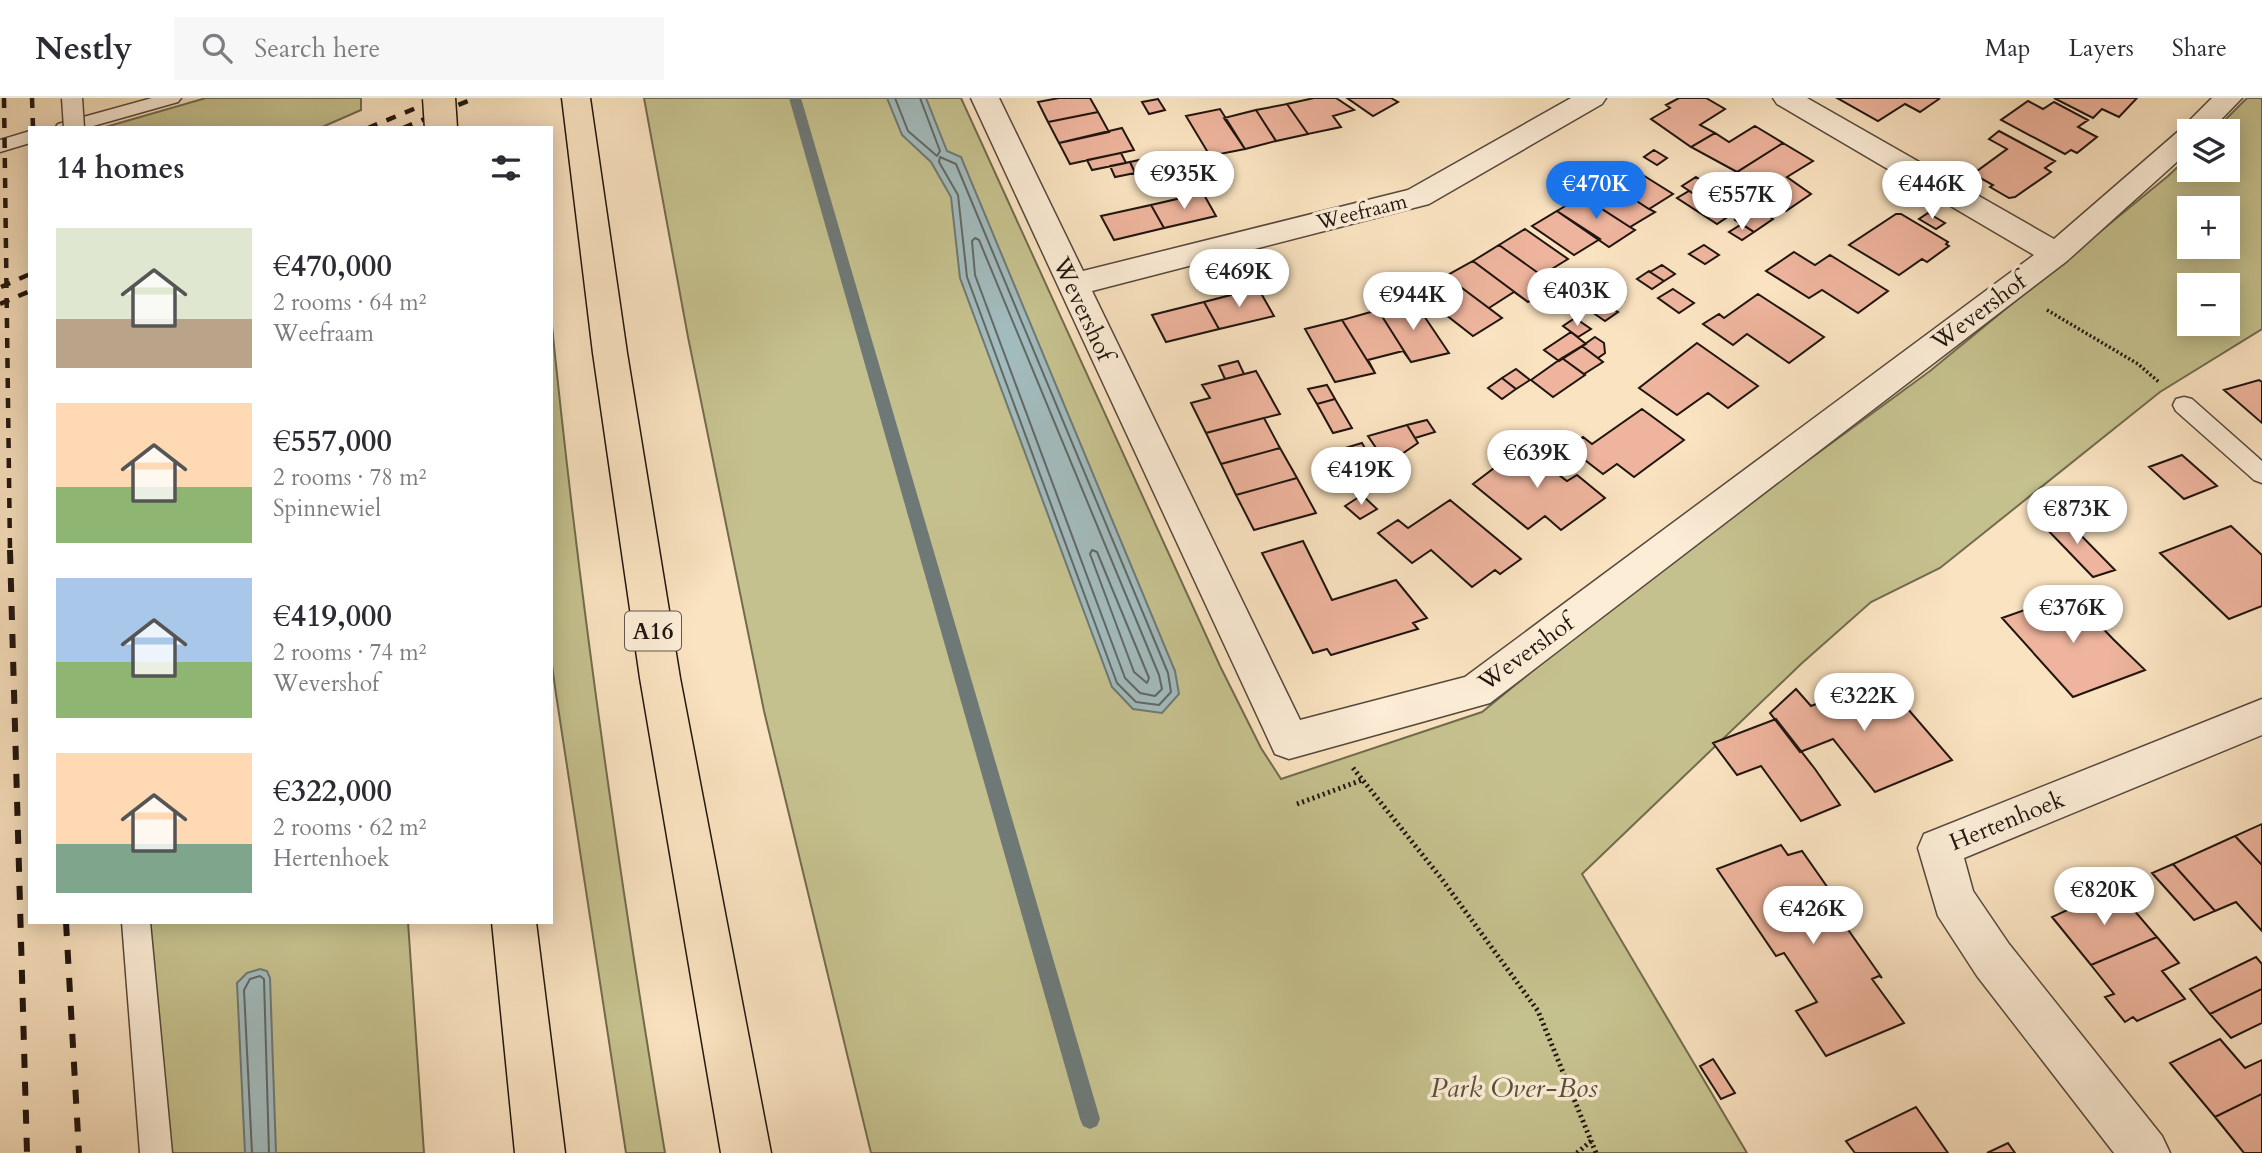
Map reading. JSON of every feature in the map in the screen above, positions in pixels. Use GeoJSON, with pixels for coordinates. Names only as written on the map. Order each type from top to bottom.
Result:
{"type":"FeatureCollection","features":[{"type":"Feature","properties":{"kind":"highway"},"geometry":{"type":"LineString","coordinates":[[439,98],[441,126]]}},
{"type":"Feature","properties":{"kind":"highway","name":"A16"},"geometry":{"type":"LineString","coordinates":[[577,102],[610,352],[660,678],[746,1153]]}},
{"type":"Feature","properties":{"kind":"highway"},"geometry":{"type":"LineString","coordinates":[[514,924],[540,1153]]}},
{"type":"Feature","properties":{"kind":"street","name":"Wevershof"},"geometry":{"type":"LineString","coordinates":[[985,98],[1289,741],[1476,691],[2056,254],[2177,147]]}},
{"type":"Feature","properties":{"kind":"street","name":"Weefraam"},"geometry":{"type":"LineString","coordinates":[[1072,285],[1418,197],[1592,98]]}},
{"type":"Feature","properties":{"kind":"street"},"geometry":{"type":"LineString","coordinates":[[1787,98],[2056,254]]}},
{"type":"Feature","properties":{"kind":"street"},"geometry":{"type":"LineString","coordinates":[[2206,119],[2228,98]]}},
{"type":"Feature","properties":{"kind":"street","name":"Hertenhoek"},"geometry":{"type":"LineString","coordinates":[[2145,1153],[1993,960],[1954,901],[1939,848],[2262,717]]}},
{"type":"Feature","properties":{"kind":"lane"},"geometry":{"type":"LineString","coordinates":[[72,98],[74,126]]}},
{"type":"Feature","properties":{"kind":"lane"},"geometry":{"type":"LineString","coordinates":[[71,126],[172,98]]}},
{"type":"Feature","properties":{"kind":"lane"},"geometry":{"type":"LineString","coordinates":[[0,146],[28,138]]}},
{"type":"Feature","properties":{"kind":"lane"},"geometry":{"type":"LineString","coordinates":[[2184,405],[2262,474]]}},
{"type":"Feature","properties":{"kind":"lane"},"geometry":{"type":"LineString","coordinates":[[136,924],[156,1153]]}},
{"type":"Feature","properties":{"kind":"path"},"geometry":{"type":"LineString","coordinates":[[2011,288],[2138,363],[2184,405]]}},
{"type":"Feature","properties":{"kind":"path"},"geometry":{"type":"LineString","coordinates":[[1325,731],[1441,878],[1538,1012],[1596,1153]]}},
{"type":"Feature","properties":{"kind":"path"},"geometry":{"type":"LineString","coordinates":[[1297,804],[1362,780]]}},
{"type":"Feature","properties":{"kind":"path"},"geometry":{"type":"LineString","coordinates":[[1577,1153],[1591,1141]]}},
{"type":"Feature","properties":{"kind":"green space"},"geometry":{"type":"Polygon","coordinates":[[[206,98],[361,98],[361,110],[325,126],[109,126],[206,98]]]}},
{"type":"Feature","properties":{"kind":"green space","name":"Park Over-Bos"},"geometry":{"type":"Polygon","coordinates":[[[644,98],[961,98],[1220,666],[1261,748],[1281,779],[1482,712],[1651,575],[1930,371],[2177,167],[2177,182],[2240,182],[2240,119],[2226,119],[2247,98],[2262,98],[2262,329],[2160,392],[1940,568],[1871,602],[1801,664],[1582,874],[1747,1153],[871,1153],[764,711],[688,337],[644,98]]]}},
{"type":"Feature","properties":{"kind":"green space"},"geometry":{"type":"Polygon","coordinates":[[[553,335],[601,736],[665,1153],[626,1153],[553,671],[553,335]]]}},
{"type":"Feature","properties":{"kind":"green space"},"geometry":{"type":"Polygon","coordinates":[[[150,924],[408,924],[424,1153],[171,1153],[150,924]]]}},
{"type":"Feature","properties":{"kind":"water"},"geometry":{"type":"Polygon","coordinates":[[[887,98],[926,98],[947,151],[961,157],[1175,671],[1179,694],[1162,713],[1133,709],[1112,687],[960,278],[951,197],[931,162],[902,135],[887,98]]]}},
{"type":"Feature","properties":{"kind":"water"},"geometry":{"type":"Polygon","coordinates":[[[260,969],[267,971],[270,978],[276,1153],[245,1153],[237,983],[247,973],[260,969]]]}},
{"type":"Feature","properties":{"kind":"building"},"geometry":{"type":"Polygon","coordinates":[[[1059,98],[1090,98],[1098,112],[1048,122],[1038,102],[1059,98]]]}},
{"type":"Feature","properties":{"kind":"building"},"geometry":{"type":"Polygon","coordinates":[[[1314,98],[1336,98],[1354,110],[1333,116],[1341,127],[1308,134],[1287,104],[1314,98]]]}},
{"type":"Feature","properties":{"kind":"building"},"geometry":{"type":"Polygon","coordinates":[[[1347,98],[1391,98],[1398,102],[1373,116],[1347,98]]]}},
{"type":"Feature","properties":{"kind":"building"},"geometry":{"type":"Polygon","coordinates":[[[1679,98],[1706,98],[1725,109],[1700,125],[1715,133],[1691,147],[1651,119],[1670,108],[1666,105],[1679,98]]]}},
{"type":"Feature","properties":{"kind":"building"},"geometry":{"type":"Polygon","coordinates":[[[1837,98],[1939,99],[1920,112],[1905,104],[1878,121],[1837,98]]]}},
{"type":"Feature","properties":{"kind":"building"},"geometry":{"type":"Polygon","coordinates":[[[2054,98],[2137,98],[2119,117],[2102,109],[2093,118],[2054,98]]]}},
{"type":"Feature","properties":{"kind":"building"},"geometry":{"type":"Polygon","coordinates":[[[1158,99],[1165,110],[1149,114],[1142,102],[1158,99]]]}},
{"type":"Feature","properties":{"kind":"building"},"geometry":{"type":"Polygon","coordinates":[[[2028,101],[2043,109],[2054,102],[2088,120],[2078,127],[2097,137],[2077,153],[2071,150],[2065,154],[2001,120],[2028,101]]]}},
{"type":"Feature","properties":{"kind":"building"},"geometry":{"type":"Polygon","coordinates":[[[1287,104],[1308,134],[1276,141],[1256,110],[1287,104]]]}},
{"type":"Feature","properties":{"kind":"building"},"geometry":{"type":"Polygon","coordinates":[[[1220,109],[1245,149],[1210,156],[1186,116],[1220,109]]]}},
{"type":"Feature","properties":{"kind":"building"},"geometry":{"type":"Polygon","coordinates":[[[1256,110],[1276,141],[1245,149],[1224,118],[1256,110]]]}},
{"type":"Feature","properties":{"kind":"building"},"geometry":{"type":"Polygon","coordinates":[[[1098,112],[1109,132],[1059,143],[1048,122],[1098,112]]]}},
{"type":"Feature","properties":{"kind":"building"},"geometry":{"type":"Polygon","coordinates":[[[1755,126],[1783,143],[1737,172],[1691,147],[1715,133],[1729,142],[1755,126]]]}},
{"type":"Feature","properties":{"kind":"building"},"geometry":{"type":"Polygon","coordinates":[[[1122,128],[1134,150],[1070,164],[1059,143],[1122,128]]]}},
{"type":"Feature","properties":{"kind":"building"},"geometry":{"type":"Polygon","coordinates":[[[1999,131],[2055,161],[2045,168],[2051,172],[2015,197],[2009,198],[1973,174],[2007,149],[1989,139],[1999,131]]]}},
{"type":"Feature","properties":{"kind":"building"},"geometry":{"type":"Polygon","coordinates":[[[1783,143],[1813,161],[1787,177],[1811,194],[1786,211],[1775,205],[1781,202],[1764,192],[1766,190],[1737,172],[1783,143]]]}},
{"type":"Feature","properties":{"kind":"building"},"geometry":{"type":"Polygon","coordinates":[[[1654,150],[1667,158],[1657,165],[1644,157],[1654,150]]]}},
{"type":"Feature","properties":{"kind":"building"},"geometry":{"type":"Polygon","coordinates":[[[1121,153],[1126,163],[1092,170],[1087,160],[1121,153]]]}},
{"type":"Feature","properties":{"kind":"building"},"geometry":{"type":"Polygon","coordinates":[[[1158,156],[1166,171],[1137,177],[1130,162],[1158,156]]]}},
{"type":"Feature","properties":{"kind":"building"},"geometry":{"type":"Polygon","coordinates":[[[1130,162],[1135,173],[1115,177],[1110,166],[1130,162]]]}},
{"type":"Feature","properties":{"kind":"building"},"geometry":{"type":"Polygon","coordinates":[[[1630,167],[1673,194],[1649,209],[1606,181],[1630,167]]]}},
{"type":"Feature","properties":{"kind":"building"},"geometry":{"type":"Polygon","coordinates":[[[1696,177],[1709,185],[1694,194],[1682,186],[1696,177]]]}},
{"type":"Feature","properties":{"kind":"building"},"geometry":{"type":"Polygon","coordinates":[[[1606,181],[1655,212],[1630,227],[1582,196],[1606,181]]]}},
{"type":"Feature","properties":{"kind":"building"},"geometry":{"type":"Polygon","coordinates":[[[1689,191],[1729,216],[1717,224],[1677,198],[1689,191]]]}},
{"type":"Feature","properties":{"kind":"building"},"geometry":{"type":"Polygon","coordinates":[[[1203,193],[1216,216],[1164,228],[1151,205],[1203,193]]]}},
{"type":"Feature","properties":{"kind":"building"},"geometry":{"type":"Polygon","coordinates":[[[1582,196],[1635,230],[1609,247],[1557,211],[1582,196]]]}},
{"type":"Feature","properties":{"kind":"building"},"geometry":{"type":"Polygon","coordinates":[[[1151,205],[1164,228],[1114,240],[1101,216],[1151,205]]]}},
{"type":"Feature","properties":{"kind":"building"},"geometry":{"type":"Polygon","coordinates":[[[1754,207],[1773,219],[1754,232],[1735,220],[1754,207]]]}},
{"type":"Feature","properties":{"kind":"building"},"geometry":{"type":"Polygon","coordinates":[[[1557,211],[1600,239],[1574,255],[1532,226],[1557,211]]]}},
{"type":"Feature","properties":{"kind":"building"},"geometry":{"type":"Polygon","coordinates":[[[1928,213],[1945,223],[1936,229],[1919,219],[1928,213]]]}},
{"type":"Feature","properties":{"kind":"building"},"geometry":{"type":"Polygon","coordinates":[[[1896,214],[1901,214],[1948,242],[1946,244],[1949,246],[1927,262],[1922,259],[1899,275],[1849,245],[1896,214]]]}},
{"type":"Feature","properties":{"kind":"building"},"geometry":{"type":"Polygon","coordinates":[[[1742,224],[1754,232],[1742,240],[1729,232],[1742,224]]]}},
{"type":"Feature","properties":{"kind":"building"},"geometry":{"type":"Polygon","coordinates":[[[1525,229],[1568,259],[1542,275],[1555,285],[1499,245],[1525,229]]]}},
{"type":"Feature","properties":{"kind":"building"},"geometry":{"type":"Polygon","coordinates":[[[1499,245],[1555,285],[1528,302],[1473,261],[1499,245]]]}},
{"type":"Feature","properties":{"kind":"building"},"geometry":{"type":"Polygon","coordinates":[[[1704,245],[1719,255],[1705,264],[1689,254],[1704,245]]]}},
{"type":"Feature","properties":{"kind":"building"},"geometry":{"type":"Polygon","coordinates":[[[1794,252],[1815,265],[1830,255],[1888,291],[1858,313],[1822,290],[1809,298],[1766,271],[1794,252]]]}},
{"type":"Feature","properties":{"kind":"building"},"geometry":{"type":"Polygon","coordinates":[[[1473,261],[1528,302],[1514,292],[1489,308],[1502,318],[1446,276],[1473,261]]]}},
{"type":"Feature","properties":{"kind":"building"},"geometry":{"type":"Polygon","coordinates":[[[1662,265],[1675,274],[1664,281],[1650,272],[1662,265]]]}},
{"type":"Feature","properties":{"kind":"building"},"geometry":{"type":"Polygon","coordinates":[[[1649,271],[1664,281],[1652,289],[1637,279],[1649,271]]]}},
{"type":"Feature","properties":{"kind":"building"},"geometry":{"type":"Polygon","coordinates":[[[1446,276],[1502,318],[1473,336],[1418,293],[1446,276]]]}},
{"type":"Feature","properties":{"kind":"building"},"geometry":{"type":"Polygon","coordinates":[[[1258,288],[1274,316],[1219,329],[1204,302],[1258,288]]]}},
{"type":"Feature","properties":{"kind":"building"},"geometry":{"type":"Polygon","coordinates":[[[1673,289],[1694,303],[1679,313],[1658,298],[1673,289]]]}},
{"type":"Feature","properties":{"kind":"building"},"geometry":{"type":"Polygon","coordinates":[[[1758,294],[1824,337],[1789,363],[1747,334],[1733,345],[1703,324],[1719,314],[1724,318],[1758,294]]]}},
{"type":"Feature","properties":{"kind":"building"},"geometry":{"type":"Polygon","coordinates":[[[1414,301],[1449,353],[1411,362],[1378,310],[1414,301]]]}},
{"type":"Feature","properties":{"kind":"building"},"geometry":{"type":"Polygon","coordinates":[[[1204,302],[1219,329],[1166,342],[1152,315],[1204,302]]]}},
{"type":"Feature","properties":{"kind":"building"},"geometry":{"type":"Polygon","coordinates":[[[1604,303],[1618,312],[1605,321],[1592,312],[1604,303]]]}},
{"type":"Feature","properties":{"kind":"building"},"geometry":{"type":"Polygon","coordinates":[[[1378,310],[1411,362],[1403,351],[1368,360],[1375,373],[1342,320],[1378,310]]]}},
{"type":"Feature","properties":{"kind":"building"},"geometry":{"type":"Polygon","coordinates":[[[1575,318],[1591,329],[1578,337],[1563,326],[1575,318]]]}},
{"type":"Feature","properties":{"kind":"building"},"geometry":{"type":"Polygon","coordinates":[[[1342,320],[1375,373],[1335,382],[1305,329],[1342,320]]]}},
{"type":"Feature","properties":{"kind":"building"},"geometry":{"type":"Polygon","coordinates":[[[1571,332],[1586,344],[1559,361],[1544,350],[1571,332]]]}},
{"type":"Feature","properties":{"kind":"building"},"geometry":{"type":"Polygon","coordinates":[[[1595,337],[1604,343],[1605,353],[1598,358],[1582,346],[1595,337]]]}},
{"type":"Feature","properties":{"kind":"building"},"geometry":{"type":"Polygon","coordinates":[[[1697,343],[1758,386],[1728,408],[1708,393],[1677,415],[1639,388],[1697,343]]]}},
{"type":"Feature","properties":{"kind":"building"},"geometry":{"type":"Polygon","coordinates":[[[1582,346],[1603,362],[1584,374],[1562,358],[1582,346]]]}},
{"type":"Feature","properties":{"kind":"building"},"geometry":{"type":"Polygon","coordinates":[[[1562,358],[1585,375],[1553,397],[1531,380],[1562,358]]]}},
{"type":"Feature","properties":{"kind":"building"},"geometry":{"type":"Polygon","coordinates":[[[1238,361],[1244,374],[1225,379],[1219,366],[1238,361]]]}},
{"type":"Feature","properties":{"kind":"building"},"geometry":{"type":"Polygon","coordinates":[[[1516,369],[1530,380],[1516,389],[1502,378],[1516,369]]]}},
{"type":"Feature","properties":{"kind":"building"},"geometry":{"type":"Polygon","coordinates":[[[1256,371],[1280,414],[1206,433],[1191,403],[1210,398],[1202,385],[1256,371]]]}},
{"type":"Feature","properties":{"kind":"building"},"geometry":{"type":"Polygon","coordinates":[[[1502,378],[1516,389],[1502,399],[1488,388],[1502,378]]]}},
{"type":"Feature","properties":{"kind":"building"},"geometry":{"type":"Polygon","coordinates":[[[2259,380],[2262,382],[2262,423],[2224,390],[2259,380]]]}},
{"type":"Feature","properties":{"kind":"building"},"geometry":{"type":"Polygon","coordinates":[[[1327,385],[1335,399],[1317,404],[1308,389],[1327,385]]]}},
{"type":"Feature","properties":{"kind":"building"},"geometry":{"type":"Polygon","coordinates":[[[1335,399],[1352,428],[1333,433],[1317,404],[1335,399]]]}},
{"type":"Feature","properties":{"kind":"building"},"geometry":{"type":"Polygon","coordinates":[[[1642,409],[1684,440],[1634,477],[1617,464],[1603,474],[1568,447],[1583,437],[1592,444],[1642,409]]]}},
{"type":"Feature","properties":{"kind":"building"},"geometry":{"type":"Polygon","coordinates":[[[1264,418],[1280,448],[1221,464],[1206,433],[1264,418]]]}},
{"type":"Feature","properties":{"kind":"building"},"geometry":{"type":"Polygon","coordinates":[[[1427,420],[1435,432],[1415,438],[1407,425],[1427,420]]]}},
{"type":"Feature","properties":{"kind":"building"},"geometry":{"type":"Polygon","coordinates":[[[1407,425],[1418,443],[1387,464],[1368,436],[1407,425]]]}},
{"type":"Feature","properties":{"kind":"building"},"geometry":{"type":"Polygon","coordinates":[[[1362,443],[1371,459],[1354,463],[1345,448],[1362,443]]]}},
{"type":"Feature","properties":{"kind":"building"},"geometry":{"type":"Polygon","coordinates":[[[1527,443],[1551,462],[1546,465],[1567,481],[1577,475],[1605,498],[1561,530],[1545,516],[1528,529],[1473,484],[1527,443]]]}},
{"type":"Feature","properties":{"kind":"building"},"geometry":{"type":"Polygon","coordinates":[[[1280,448],[1297,478],[1236,495],[1221,464],[1280,448]]]}},
{"type":"Feature","properties":{"kind":"building"},"geometry":{"type":"Polygon","coordinates":[[[2182,455],[2217,486],[2184,499],[2149,467],[2182,455]]]}},
{"type":"Feature","properties":{"kind":"building"},"geometry":{"type":"Polygon","coordinates":[[[1371,459],[1382,479],[1359,493],[1344,466],[1371,459]]]}},
{"type":"Feature","properties":{"kind":"building"},"geometry":{"type":"Polygon","coordinates":[[[1297,478],[1316,513],[1254,530],[1236,495],[1297,478]]]}},
{"type":"Feature","properties":{"kind":"building"},"geometry":{"type":"Polygon","coordinates":[[[1362,495],[1377,509],[1360,519],[1345,506],[1362,495]]]}},
{"type":"Feature","properties":{"kind":"building"},"geometry":{"type":"Polygon","coordinates":[[[1450,500],[1521,559],[1500,574],[1495,570],[1472,587],[1431,550],[1412,563],[1378,533],[1398,520],[1408,528],[1450,500]]]}},
{"type":"Feature","properties":{"kind":"building"},"geometry":{"type":"Polygon","coordinates":[[[2060,514],[2115,570],[2093,577],[2039,521],[2060,514]]]}},
{"type":"Feature","properties":{"kind":"building"},"geometry":{"type":"Polygon","coordinates":[[[2231,526],[2262,555],[2262,606],[2229,619],[2160,553],[2231,526]]]}},
{"type":"Feature","properties":{"kind":"building"},"geometry":{"type":"Polygon","coordinates":[[[1303,541],[1332,600],[1396,580],[1427,618],[1413,623],[1418,629],[1331,655],[1327,649],[1313,653],[1262,553],[1303,541]]]}},
{"type":"Feature","properties":{"kind":"building"},"geometry":{"type":"Polygon","coordinates":[[[2070,594],[2145,670],[2073,697],[2002,618],[2070,594]]]}},
{"type":"Feature","properties":{"kind":"building"},"geometry":{"type":"Polygon","coordinates":[[[1882,679],[1952,760],[1875,792],[1833,739],[1800,752],[1770,713],[1796,689],[1811,706],[1882,679]]]}},
{"type":"Feature","properties":{"kind":"building"},"geometry":{"type":"Polygon","coordinates":[[[1776,719],[1840,805],[1801,821],[1761,766],[1737,775],[1713,743],[1776,719]]]}},
{"type":"Feature","properties":{"kind":"building"},"geometry":{"type":"Polygon","coordinates":[[[2262,824],[2262,865],[2235,836],[2262,824]]]}},
{"type":"Feature","properties":{"kind":"building"},"geometry":{"type":"Polygon","coordinates":[[[2235,836],[2262,865],[2262,931],[2236,902],[2215,911],[2173,864],[2235,836]]]}},
{"type":"Feature","properties":{"kind":"building"},"geometry":{"type":"Polygon","coordinates":[[[1781,845],[1788,855],[1802,851],[1842,908],[1835,911],[1882,978],[1879,976],[1872,979],[1904,1023],[1826,1056],[1796,1011],[1817,1002],[1784,953],[1776,956],[1717,869],[1781,845]]]}},
{"type":"Feature","properties":{"kind":"building"},"geometry":{"type":"Polygon","coordinates":[[[2173,864],[2215,911],[2194,920],[2152,873],[2173,864]]]}},
{"type":"Feature","properties":{"kind":"building"},"geometry":{"type":"Polygon","coordinates":[[[2115,888],[2157,937],[2091,965],[2052,917],[2115,888]]]}},
{"type":"Feature","properties":{"kind":"building"},"geometry":{"type":"Polygon","coordinates":[[[2157,937],[2179,963],[2162,971],[2185,999],[2137,1021],[2133,1017],[2125,1022],[2105,997],[2114,994],[2091,965],[2157,937]]]}},
{"type":"Feature","properties":{"kind":"building"},"geometry":{"type":"Polygon","coordinates":[[[2256,957],[2262,964],[2262,989],[2210,1014],[2190,989],[2256,957]]]}},
{"type":"Feature","properties":{"kind":"building"},"geometry":{"type":"Polygon","coordinates":[[[2262,989],[2262,1023],[2231,1038],[2210,1014],[2262,989]]]}},
{"type":"Feature","properties":{"kind":"building"},"geometry":{"type":"Polygon","coordinates":[[[2220,1039],[2245,1068],[2262,1060],[2262,1094],[2215,1117],[2170,1063],[2220,1039]]]}},
{"type":"Feature","properties":{"kind":"building"},"geometry":{"type":"Polygon","coordinates":[[[1713,1059],[1735,1093],[1721,1099],[1700,1066],[1713,1059]]]}},
{"type":"Feature","properties":{"kind":"building"},"geometry":{"type":"Polygon","coordinates":[[[2262,1094],[2262,1153],[2244,1153],[2215,1117],[2262,1094]]]}},
{"type":"Feature","properties":{"kind":"building"},"geometry":{"type":"Polygon","coordinates":[[[1916,1107],[1948,1153],[1855,1153],[1846,1141],[1916,1107]]]}},
{"type":"Feature","properties":{"kind":"building"},"geometry":{"type":"Polygon","coordinates":[[[2008,1143],[2015,1153],[1987,1153],[2008,1143]]]}},
{"type":"Feature","properties":{"kind":"waterway"},"geometry":{"type":"LineString","coordinates":[[795,98],[1090,1119]]}},
{"type":"Feature","properties":{"kind":"railway"},"geometry":{"type":"LineString","coordinates":[[4,98],[6,285]]}},
{"type":"Feature","properties":{"kind":"railway"},"geometry":{"type":"LineString","coordinates":[[32,98],[33,126]]}},
{"type":"Feature","properties":{"kind":"railway"},"geometry":{"type":"LineString","coordinates":[[373,126],[440,98]]}},
{"type":"Feature","properties":{"kind":"railway"},"geometry":{"type":"LineString","coordinates":[[408,126],[475,98]]}},
{"type":"Feature","properties":{"kind":"railway"},"geometry":{"type":"LineString","coordinates":[[6,285],[28,275]]}},
{"type":"Feature","properties":{"kind":"railway"},"geometry":{"type":"LineString","coordinates":[[1,287],[6,285]]}},
{"type":"Feature","properties":{"kind":"railway"},"geometry":{"type":"LineString","coordinates":[[6,285],[7,301]]}},
{"type":"Feature","properties":{"kind":"railway"},"geometry":{"type":"LineString","coordinates":[[7,301],[28,292]]}},
{"type":"Feature","properties":{"kind":"railway"},"geometry":{"type":"LineString","coordinates":[[0,304],[7,301]]}},
{"type":"Feature","properties":{"kind":"railway"},"geometry":{"type":"LineString","coordinates":[[7,301],[10,552]]}},
{"type":"Feature","properties":{"kind":"railway"},"geometry":{"type":"LineString","coordinates":[[10,550],[27,1153]]}},
{"type":"Feature","properties":{"kind":"railway"},"geometry":{"type":"LineString","coordinates":[[66,924],[79,1153]]}}]}
